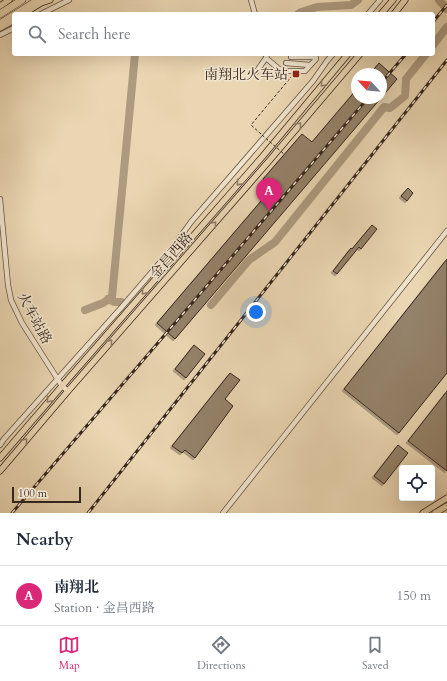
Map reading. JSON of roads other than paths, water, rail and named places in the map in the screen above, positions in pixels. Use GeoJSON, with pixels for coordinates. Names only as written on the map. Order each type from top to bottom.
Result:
{"type":"FeatureCollection","features":[{"type":"Feature","properties":{"kind":"highway"},"geometry":{"type":"LineString","coordinates":[[0,14],[22,0]]}},
{"type":"Feature","properties":{"kind":"highway"},"geometry":{"type":"LineString","coordinates":[[19,12],[42,1]]}},
{"type":"Feature","properties":{"kind":"highway"},"geometry":{"type":"LineString","coordinates":[[0,24],[12,16]]}},
{"type":"Feature","properties":{"kind":"main road"},"geometry":{"type":"LineString","coordinates":[[0,6],[9,0]]}},
{"type":"Feature","properties":{"kind":"main road"},"geometry":{"type":"LineString","coordinates":[[26,12],[42,1],[50,0]]}},
{"type":"Feature","properties":{"kind":"main road"},"geometry":{"type":"LineString","coordinates":[[383,12],[393,0]]}},
{"type":"Feature","properties":{"kind":"main road"},"geometry":{"type":"LineString","coordinates":[[396,12],[405,0]]}},
{"type":"Feature","properties":{"kind":"main road"},"geometry":{"type":"LineString","coordinates":[[0,28],[12,21]]}},
{"type":"Feature","properties":{"kind":"main road","name":"金昌西路"},"geometry":{"type":"LineString","coordinates":[[0,458],[263,156],[346,56]]}},
{"type":"Feature","properties":{"kind":"main road","name":"金昌西路"},"geometry":{"type":"LineString","coordinates":[[0,471],[68,391],[269,162],[358,56]]}},
{"type":"Feature","properties":{"kind":"main road"},"geometry":{"type":"LineString","coordinates":[[423,513],[447,498]]}},
{"type":"Feature","properties":{"kind":"main road"},"geometry":{"type":"LineString","coordinates":[[435,513],[447,506]]}},
{"type":"Feature","properties":{"kind":"street"},"geometry":{"type":"LineString","coordinates":[[45,12],[69,0]]}},
{"type":"Feature","properties":{"kind":"street"},"geometry":{"type":"LineString","coordinates":[[251,0],[254,12]]}},
{"type":"Feature","properties":{"kind":"street"},"geometry":{"type":"LineString","coordinates":[[370,12],[380,0]]}},
{"type":"Feature","properties":{"kind":"street"},"geometry":{"type":"LineString","coordinates":[[0,35],[12,29]]}},
{"type":"Feature","properties":{"kind":"street"},"geometry":{"type":"LineString","coordinates":[[256,72],[267,56],[279,69],[285,71],[305,71],[316,59],[315,56]]}},
{"type":"Feature","properties":{"kind":"street"},"geometry":{"type":"LineString","coordinates":[[279,69],[284,66],[292,56]]}},
{"type":"Feature","properties":{"kind":"street"},"geometry":{"type":"LineString","coordinates":[[0,445],[170,251],[191,222],[313,81],[331,56]]}},
{"type":"Feature","properties":{"kind":"street"},"geometry":{"type":"LineString","coordinates":[[286,63],[310,65]]}},
{"type":"Feature","properties":{"kind":"street","name":"火车站路"},"geometry":{"type":"LineString","coordinates":[[0,200],[8,285],[11,300],[25,328],[57,379],[68,391]]}},
{"type":"Feature","properties":{"kind":"street"},"geometry":{"type":"LineString","coordinates":[[223,513],[447,231]]}},
{"type":"Feature","properties":{"kind":"waterway"},"geometry":{"type":"LineString","coordinates":[[301,12],[317,7],[351,5],[358,0]]}},
{"type":"Feature","properties":{"kind":"waterway"},"geometry":{"type":"LineString","coordinates":[[439,0],[447,9]]}},
{"type":"Feature","properties":{"kind":"waterway"},"geometry":{"type":"LineString","coordinates":[[435,42],[447,27]]}},
{"type":"Feature","properties":{"kind":"waterway"},"geometry":{"type":"LineString","coordinates":[[85,310],[103,303],[112,297],[135,56]]}},
{"type":"Feature","properties":{"kind":"waterway"},"geometry":{"type":"LineString","coordinates":[[211,305],[249,260],[275,242],[384,107],[390,108],[405,96],[406,79],[424,56]]}},
{"type":"Feature","properties":{"kind":"waterway"},"geometry":{"type":"LineString","coordinates":[[108,299],[114,302],[121,302]]}},
{"type":"Feature","properties":{"kind":"railway"},"geometry":{"type":"LineString","coordinates":[[435,20],[447,5]]}},
{"type":"Feature","properties":{"kind":"railway"},"geometry":{"type":"LineString","coordinates":[[387,76],[404,56]]}},
{"type":"Feature","properties":{"kind":"railway"},"geometry":{"type":"LineString","coordinates":[[88,513],[447,60]]}},
{"type":"Feature","properties":{"kind":"railway"},"geometry":{"type":"LineString","coordinates":[[12,513],[363,104]]}},
{"type":"Feature","properties":{"kind":"place","name":"南翔北火车站"},"geometry":{"type":"Point","coordinates":[296,74]}},
{"type":"Feature","properties":{"kind":"place","name":"南翔北"},"geometry":{"type":"Point","coordinates":[269,211]}}]}
